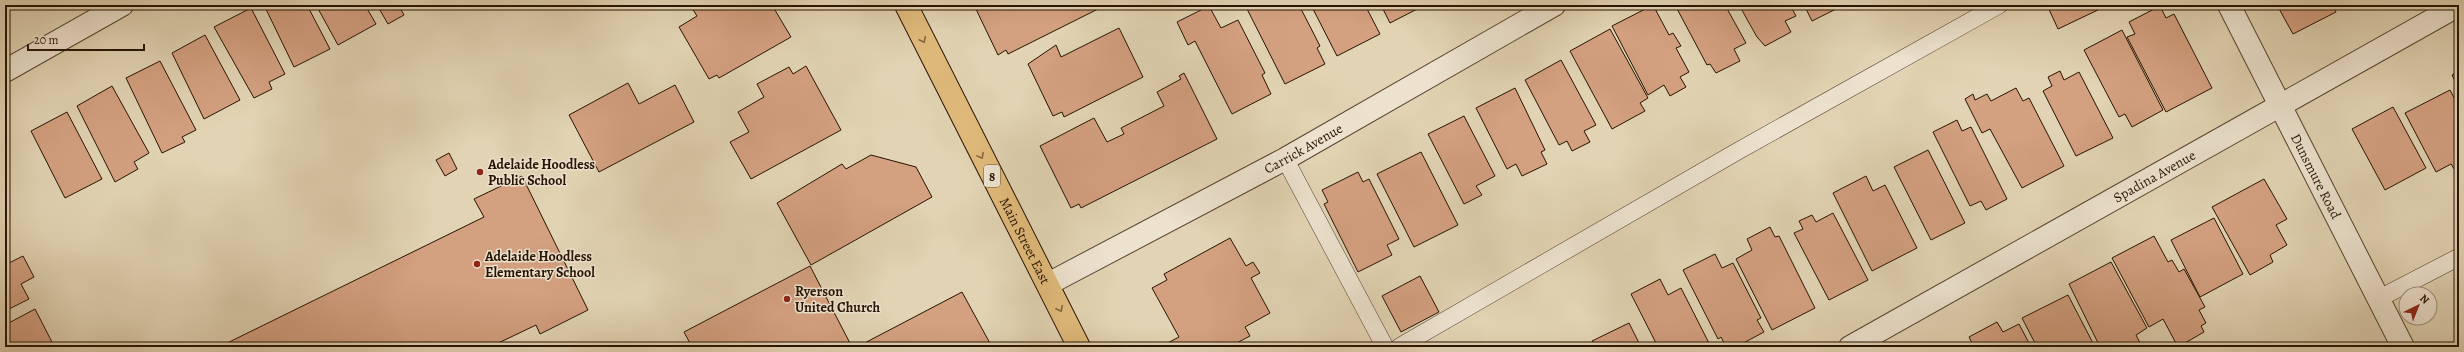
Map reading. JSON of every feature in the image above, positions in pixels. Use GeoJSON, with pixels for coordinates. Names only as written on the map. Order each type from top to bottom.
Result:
{"type":"FeatureCollection","features":[{"type":"Feature","properties":{"kind":"main road","name":"Main Street East"},"geometry":{"type":"LineString","coordinates":[[906,5],[950,95],[1079,347]]}},
{"type":"Feature","properties":{"kind":"street"},"geometry":{"type":"LineString","coordinates":[[5,71],[122,5]]}},
{"type":"Feature","properties":{"kind":"street","name":"Carrick Avenue"},"geometry":{"type":"LineString","coordinates":[[1048,284],[1285,159],[1554,5]]}},
{"type":"Feature","properties":{"kind":"street","name":"Dunsmure Road"},"geometry":{"type":"LineString","coordinates":[[2229,5],[2403,347]]}},
{"type":"Feature","properties":{"kind":"street","name":"Spadina Avenue"},"geometry":{"type":"LineString","coordinates":[[1850,347],[2459,6]]}},
{"type":"Feature","properties":{"kind":"lane"},"geometry":{"type":"LineString","coordinates":[[1399,347],[1738,151],[1999,5]]}},
{"type":"Feature","properties":{"kind":"lane"},"geometry":{"type":"LineString","coordinates":[[1285,159],[1385,347]]}},
{"type":"Feature","properties":{"kind":"lane"},"geometry":{"type":"LineString","coordinates":[[2378,299],[2459,257]]}},
{"type":"Feature","properties":{"kind":"building"},"geometry":{"type":"Polygon","coordinates":[[[264,5],[307,5],[330,49],[294,67],[264,5]]]}},
{"type":"Feature","properties":{"kind":"building"},"geometry":{"type":"Polygon","coordinates":[[[316,5],[365,5],[376,24],[338,45],[316,5]]]}},
{"type":"Feature","properties":{"kind":"building"},"geometry":{"type":"Polygon","coordinates":[[[377,5],[406,5],[400,8],[404,15],[388,24],[377,5]]]}},
{"type":"Feature","properties":{"kind":"building"},"geometry":{"type":"Polygon","coordinates":[[[690,5],[772,5],[791,37],[719,78],[717,75],[709,79],[679,27],[697,16],[690,5]]]}},
{"type":"Feature","properties":{"kind":"building"},"geometry":{"type":"Polygon","coordinates":[[[974,5],[1106,5],[1008,54],[1006,50],[998,55],[974,5]]]}},
{"type":"Feature","properties":{"kind":"building"},"geometry":{"type":"Polygon","coordinates":[[[1245,5],[1299,5],[1320,46],[1317,48],[1325,64],[1285,84],[1245,5]]]}},
{"type":"Feature","properties":{"kind":"building"},"geometry":{"type":"Polygon","coordinates":[[[1311,5],[1365,5],[1380,34],[1337,56],[1311,5]]]}},
{"type":"Feature","properties":{"kind":"building"},"geometry":{"type":"Polygon","coordinates":[[[1381,5],[1425,5],[1390,23],[1381,5]]]}},
{"type":"Feature","properties":{"kind":"building"},"geometry":{"type":"Polygon","coordinates":[[[1653,5],[1669,35],[1673,33],[1681,46],[1676,48],[1689,72],[1680,77],[1686,87],[1670,96],[1664,85],[1648,95],[1612,26],[1653,5]]]}},
{"type":"Feature","properties":{"kind":"building"},"geometry":{"type":"Polygon","coordinates":[[[1675,5],[1725,5],[1746,43],[1734,49],[1740,61],[1716,73],[1710,64],[1707,65],[1675,5]]]}},
{"type":"Feature","properties":{"kind":"building"},"geometry":{"type":"Polygon","coordinates":[[[1739,5],[1790,5],[1796,16],[1785,21],[1791,32],[1765,46],[1757,37],[1739,5]]]}},
{"type":"Feature","properties":{"kind":"building"},"geometry":{"type":"Polygon","coordinates":[[[1804,5],[1844,5],[1812,21],[1804,5]]]}},
{"type":"Feature","properties":{"kind":"building"},"geometry":{"type":"Polygon","coordinates":[[[2047,5],[2100,5],[2102,8],[2058,29],[2047,5]]]}},
{"type":"Feature","properties":{"kind":"building"},"geometry":{"type":"Polygon","coordinates":[[[2277,5],[2333,5],[2336,12],[2293,34],[2277,5]]]}},
{"type":"Feature","properties":{"kind":"building"},"geometry":{"type":"Polygon","coordinates":[[[1209,6],[1221,28],[1238,20],[1265,73],[1262,75],[1271,94],[1232,114],[1195,41],[1188,45],[1177,22],[1209,6]]]}},
{"type":"Feature","properties":{"kind":"building"},"geometry":{"type":"Polygon","coordinates":[[[2160,6],[2166,18],[2174,14],[2212,88],[2166,112],[2127,37],[2135,34],[2129,22],[2160,6]]]}},
{"type":"Feature","properties":{"kind":"building"},"geometry":{"type":"Polygon","coordinates":[[[251,8],[285,74],[269,82],[272,89],[254,98],[214,27],[251,8]]]}},
{"type":"Feature","properties":{"kind":"building"},"geometry":{"type":"Polygon","coordinates":[[[1119,28],[1143,77],[1064,117],[1062,112],[1053,116],[1028,64],[1056,45],[1061,57],[1119,28]]]}},
{"type":"Feature","properties":{"kind":"building"},"geometry":{"type":"Polygon","coordinates":[[[1610,29],[1648,98],[1640,103],[1645,111],[1612,129],[1570,51],[1610,29]]]}},
{"type":"Feature","properties":{"kind":"building"},"geometry":{"type":"Polygon","coordinates":[[[2122,30],[2163,110],[2132,127],[2125,114],[2119,117],[2084,50],[2122,30]]]}},
{"type":"Feature","properties":{"kind":"building"},"geometry":{"type":"Polygon","coordinates":[[[205,35],[240,100],[204,119],[172,53],[205,35]]]}},
{"type":"Feature","properties":{"kind":"building"},"geometry":{"type":"Polygon","coordinates":[[[1561,60],[1596,125],[1584,131],[1590,142],[1572,151],[1567,141],[1559,145],[1525,80],[1561,60]]]}},
{"type":"Feature","properties":{"kind":"building"},"geometry":{"type":"Polygon","coordinates":[[[160,61],[196,130],[182,137],[185,142],[162,153],[126,78],[160,61]]]}},
{"type":"Feature","properties":{"kind":"building"},"geometry":{"type":"Polygon","coordinates":[[[806,66],[841,130],[751,179],[730,142],[749,132],[738,112],[764,97],[757,84],[789,67],[793,74],[806,66]]]}},
{"type":"Feature","properties":{"kind":"building"},"geometry":{"type":"Polygon","coordinates":[[[2060,71],[2064,80],[2079,72],[2113,138],[2076,156],[2043,91],[2052,86],[2048,77],[2060,71]]]}},
{"type":"Feature","properties":{"kind":"building"},"geometry":{"type":"Polygon","coordinates":[[[2459,71],[2459,89],[2452,75],[2459,71]]]}},
{"type":"Feature","properties":{"kind":"building"},"geometry":{"type":"Polygon","coordinates":[[[1184,73],[1217,139],[1081,208],[1079,204],[1071,208],[1040,146],[1094,118],[1107,142],[1124,134],[1121,128],[1164,106],[1157,92],[1181,79],[1179,76],[1184,73]]]}},
{"type":"Feature","properties":{"kind":"building"},"geometry":{"type":"Polygon","coordinates":[[[628,83],[639,104],[675,85],[694,122],[599,172],[569,115],[628,83]]]}},
{"type":"Feature","properties":{"kind":"building"},"geometry":{"type":"Polygon","coordinates":[[[112,86],[149,153],[134,162],[138,169],[115,182],[77,106],[112,86]]]}},
{"type":"Feature","properties":{"kind":"building"},"geometry":{"type":"Polygon","coordinates":[[[1515,88],[1545,150],[1541,152],[1547,164],[1522,176],[1516,164],[1507,169],[1476,108],[1515,88]]]}},
{"type":"Feature","properties":{"kind":"building"},"geometry":{"type":"Polygon","coordinates":[[[2016,88],[2023,101],[2029,98],[2064,166],[2022,188],[1990,129],[1982,133],[1965,99],[1973,94],[1975,100],[1987,94],[1991,101],[2016,88]]]}},
{"type":"Feature","properties":{"kind":"building"},"geometry":{"type":"Polygon","coordinates":[[[2450,90],[2459,107],[2459,170],[2456,172],[2451,164],[2436,172],[2405,113],[2450,90]]]}},
{"type":"Feature","properties":{"kind":"building"},"geometry":{"type":"Polygon","coordinates":[[[2393,107],[2426,168],[2385,190],[2352,129],[2393,107]]]}},
{"type":"Feature","properties":{"kind":"building"},"geometry":{"type":"Polygon","coordinates":[[[67,112],[102,179],[65,198],[31,131],[67,112]]]}},
{"type":"Feature","properties":{"kind":"building"},"geometry":{"type":"Polygon","coordinates":[[[1464,116],[1495,176],[1476,186],[1482,195],[1464,204],[1428,134],[1464,116]]]}},
{"type":"Feature","properties":{"kind":"building"},"geometry":{"type":"Polygon","coordinates":[[[1957,120],[1962,131],[1971,127],[2007,199],[1986,210],[1981,201],[1970,206],[1933,132],[1957,120]]]}},
{"type":"Feature","properties":{"kind":"building"},"geometry":{"type":"Polygon","coordinates":[[[1928,150],[1965,223],[1931,240],[1894,167],[1928,150]]]}},
{"type":"Feature","properties":{"kind":"building"},"geometry":{"type":"Polygon","coordinates":[[[1421,152],[1458,225],[1414,247],[1377,174],[1421,152]]]}},
{"type":"Feature","properties":{"kind":"building"},"geometry":{"type":"Polygon","coordinates":[[[449,153],[457,169],[445,176],[436,160],[449,153]]]}},
{"type":"Feature","properties":{"kind":"building"},"geometry":{"type":"Polygon","coordinates":[[[871,155],[916,167],[932,197],[811,265],[777,203],[842,164],[846,169],[871,155]]]}},
{"type":"Feature","properties":{"kind":"building"},"geometry":{"type":"Polygon","coordinates":[[[1358,172],[1363,182],[1369,179],[1399,239],[1387,245],[1392,255],[1358,272],[1324,204],[1328,202],[1322,190],[1358,172]]]}},
{"type":"Feature","properties":{"kind":"building","name":"Adelaide Hoodless Elementary School"},"geometry":{"type":"Polygon","coordinates":[[[522,176],[588,310],[540,334],[536,325],[490,347],[219,347],[484,217],[474,199],[522,176]]]}},
{"type":"Feature","properties":{"kind":"building"},"geometry":{"type":"Polygon","coordinates":[[[1866,176],[1873,191],[1885,185],[1917,248],[1872,271],[1833,193],[1866,176]]]}},
{"type":"Feature","properties":{"kind":"building"},"geometry":{"type":"Polygon","coordinates":[[[2264,179],[2287,219],[2276,225],[2287,245],[2270,255],[2273,262],[2250,275],[2212,207],[2264,179]]]}},
{"type":"Feature","properties":{"kind":"building"},"geometry":{"type":"Polygon","coordinates":[[[1833,213],[1868,280],[1829,300],[1794,233],[1803,229],[1799,221],[1812,215],[1816,222],[1833,213]]]}},
{"type":"Feature","properties":{"kind":"building"},"geometry":{"type":"Polygon","coordinates":[[[2214,218],[2243,274],[2200,297],[2171,240],[2214,218]]]}},
{"type":"Feature","properties":{"kind":"building"},"geometry":{"type":"Polygon","coordinates":[[[1770,227],[1775,237],[1779,236],[1815,308],[1772,330],[1736,259],[1752,250],[1747,239],[1770,227]]]}},
{"type":"Feature","properties":{"kind":"building"},"geometry":{"type":"Polygon","coordinates":[[[2154,236],[2168,262],[2172,260],[2179,272],[2184,269],[2205,307],[2199,310],[2206,323],[2201,326],[2204,332],[2178,347],[2163,319],[2149,327],[2112,258],[2154,236]]]}},
{"type":"Feature","properties":{"kind":"building"},"geometry":{"type":"Polygon","coordinates":[[[1230,238],[1246,266],[1253,262],[1260,273],[1251,278],[1270,313],[1245,327],[1250,336],[1229,347],[1160,347],[1179,337],[1152,288],[1167,280],[1164,274],[1230,238]]]}},
{"type":"Feature","properties":{"kind":"building"},"geometry":{"type":"Polygon","coordinates":[[[1715,254],[1722,268],[1733,263],[1761,318],[1757,320],[1764,332],[1736,347],[1726,347],[1721,337],[1718,339],[1683,270],[1715,254]]]}},
{"type":"Feature","properties":{"kind":"building"},"geometry":{"type":"Polygon","coordinates":[[[23,256],[34,277],[21,284],[29,299],[5,311],[5,265],[23,256]]]}},
{"type":"Feature","properties":{"kind":"building"},"geometry":{"type":"Polygon","coordinates":[[[2111,262],[2147,328],[2136,335],[2141,345],[2136,347],[2100,347],[2069,284],[2111,262]]]}},
{"type":"Feature","properties":{"kind":"building","name":"Ryerson United Church"},"geometry":{"type":"Polygon","coordinates":[[[810,266],[852,347],[692,347],[684,332],[810,266]]]}},
{"type":"Feature","properties":{"kind":"building"},"geometry":{"type":"Polygon","coordinates":[[[1420,276],[1439,312],[1401,332],[1382,296],[1420,276]]]}},
{"type":"Feature","properties":{"kind":"building"},"geometry":{"type":"Polygon","coordinates":[[[1660,279],[1668,295],[1681,288],[1711,347],[1658,347],[1631,294],[1660,279]]]}},
{"type":"Feature","properties":{"kind":"building","name":"Ryerson United Church"},"geometry":{"type":"Polygon","coordinates":[[[962,292],[992,347],[857,347],[962,292]]]}},
{"type":"Feature","properties":{"kind":"building"},"geometry":{"type":"Polygon","coordinates":[[[2068,295],[2095,347],[2037,347],[2022,318],[2068,295]]]}},
{"type":"Feature","properties":{"kind":"building"},"geometry":{"type":"Polygon","coordinates":[[[35,309],[54,346],[5,347],[5,325],[35,309]]]}},
{"type":"Feature","properties":{"kind":"building"},"geometry":{"type":"Polygon","coordinates":[[[1997,322],[2003,332],[2019,324],[2031,347],[1974,347],[1969,337],[1997,322]]]}},
{"type":"Feature","properties":{"kind":"building"},"geometry":{"type":"Polygon","coordinates":[[[1629,323],[1641,347],[1595,347],[1592,341],[1629,323]]]}},
{"type":"Feature","properties":{"kind":"building"},"geometry":{"type":"Polygon","coordinates":[[[1262,342],[1265,347],[1254,347],[1262,342]]]}},
{"type":"Feature","properties":{"kind":"place","name":"Adelaide Hoodless Public School"},"geometry":{"type":"Point","coordinates":[480,172]}},
{"type":"Feature","properties":{"kind":"place","name":"Adelaide Hoodless Elementary School"},"geometry":{"type":"Point","coordinates":[477,264]}},
{"type":"Feature","properties":{"kind":"place","name":"Ryerson United Church"},"geometry":{"type":"Point","coordinates":[787,299]}}]}
